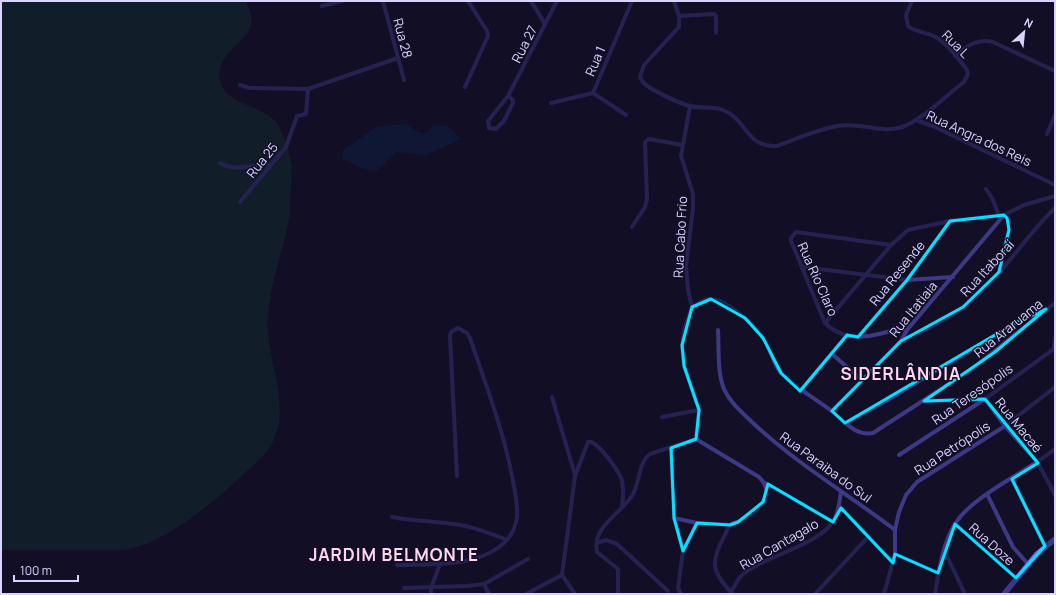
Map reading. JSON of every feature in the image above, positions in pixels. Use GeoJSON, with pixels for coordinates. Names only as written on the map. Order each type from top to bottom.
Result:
{"type":"FeatureCollection","features":[{"type":"Feature","properties":{"kind":"main road"},"geometry":{"type":"LineString","coordinates":[[1004,594],[1028,564],[1045,546],[1055,539]]}},
{"type":"Feature","properties":{"kind":"street"},"geometry":{"type":"LineString","coordinates":[[322,6],[342,1]]}},
{"type":"Feature","properties":{"kind":"street","name":"Rua 28"},"geometry":{"type":"LineString","coordinates":[[383,1],[404,80]]}},
{"type":"Feature","properties":{"kind":"street"},"geometry":{"type":"LineString","coordinates":[[465,87],[488,36],[487,31],[468,1]]}},
{"type":"Feature","properties":{"kind":"street"},"geometry":{"type":"LineString","coordinates":[[531,1],[545,24]]}},
{"type":"Feature","properties":{"kind":"street","name":"Rua 27"},"geometry":{"type":"LineString","coordinates":[[508,96],[557,1]]}},
{"type":"Feature","properties":{"kind":"street","name":"Rua 1"},"geometry":{"type":"LineString","coordinates":[[626,115],[593,92],[631,1]]}},
{"type":"Feature","properties":{"kind":"street"},"geometry":{"type":"LineString","coordinates":[[674,1],[679,16],[714,14],[716,16],[716,33]]}},
{"type":"Feature","properties":{"kind":"street","name":"Rua L"},"geometry":{"type":"LineString","coordinates":[[912,1],[906,15],[908,26],[912,30],[938,39],[967,70],[967,78],[916,120]]}},
{"type":"Feature","properties":{"kind":"street","name":"Rua Angra dos Reis"},"geometry":{"type":"LineString","coordinates":[[679,16],[679,27],[676,32],[641,70],[640,77],[643,82],[649,88],[690,106],[725,110],[734,116],[752,138],[760,144],[777,146],[838,126],[851,125],[889,129],[901,127],[916,120],[935,127],[1055,185]]}},
{"type":"Feature","properties":{"kind":"street"},"geometry":{"type":"LineString","coordinates":[[955,56],[973,43],[986,40],[1055,71]]}},
{"type":"Feature","properties":{"kind":"street"},"geometry":{"type":"LineString","coordinates":[[240,85],[249,88],[308,89],[398,58]]}},
{"type":"Feature","properties":{"kind":"street","name":"Rua 25"},"geometry":{"type":"LineString","coordinates":[[240,202],[286,147],[297,116],[306,114],[308,89]]}},
{"type":"Feature","properties":{"kind":"street"},"geometry":{"type":"LineString","coordinates":[[551,103],[593,92]]}},
{"type":"Feature","properties":{"kind":"street"},"geometry":{"type":"LineString","coordinates":[[508,96],[513,100],[504,121],[496,129],[489,128],[488,121],[508,96]]}},
{"type":"Feature","properties":{"kind":"street","name":"Rua Cabo Frio"},"geometry":{"type":"LineString","coordinates":[[690,106],[681,156],[693,194],[694,208],[686,266],[688,290],[692,307]]}},
{"type":"Feature","properties":{"kind":"street"},"geometry":{"type":"LineString","coordinates":[[1047,134],[1055,115]]}},
{"type":"Feature","properties":{"kind":"street"},"geometry":{"type":"LineString","coordinates":[[632,228],[647,199],[645,142],[649,139],[682,145]]}},
{"type":"Feature","properties":{"kind":"street"},"geometry":{"type":"LineString","coordinates":[[220,163],[234,168],[266,164],[270,167]]}},
{"type":"Feature","properties":{"kind":"street"},"geometry":{"type":"LineString","coordinates":[[986,189],[992,198],[999,215]]}},
{"type":"Feature","properties":{"kind":"street"},"geometry":{"type":"LineString","coordinates":[[825,323],[891,245],[908,230],[950,221],[1004,215],[1024,206],[1055,196]]}},
{"type":"Feature","properties":{"kind":"street","name":"Rua Itaboraí"},"geometry":{"type":"LineString","coordinates":[[901,340],[922,332],[963,307],[999,272],[1055,208]]}},
{"type":"Feature","properties":{"kind":"street"},"geometry":{"type":"LineString","coordinates":[[999,272],[1009,230],[1009,220],[1004,215]]}},
{"type":"Feature","properties":{"kind":"street","name":"Rua Itatiaia"},"geometry":{"type":"LineString","coordinates":[[832,411],[901,340],[907,330],[1004,215]]}},
{"type":"Feature","properties":{"kind":"street","name":"Rua Resende"},"geometry":{"type":"LineString","coordinates":[[858,337],[908,280],[950,221]]}},
{"type":"Feature","properties":{"kind":"street","name":"Rua Rio Claro"},"geometry":{"type":"LineString","coordinates":[[891,245],[796,232],[793,234],[791,241],[825,323],[830,328],[847,336],[858,337],[897,330],[907,330]]}},
{"type":"Feature","properties":{"kind":"street"},"geometry":{"type":"LineString","coordinates":[[803,268],[908,280],[953,277]]}},
{"type":"Feature","properties":{"kind":"street","name":"Rua Araruama"},"geometry":{"type":"LineString","coordinates":[[692,307],[704,300],[719,300],[745,318],[763,338],[781,373],[800,391],[832,411],[856,432],[865,434],[872,433],[924,401],[995,352],[1055,303]]}},
{"type":"Feature","properties":{"kind":"street"},"geometry":{"type":"LineString","coordinates":[[692,307],[684,330],[682,345],[684,366],[699,410],[696,439]]}},
{"type":"Feature","properties":{"kind":"street"},"geometry":{"type":"LineString","coordinates":[[845,423],[886,401],[1017,322],[1046,309]]}},
{"type":"Feature","properties":{"kind":"street"},"geometry":{"type":"LineString","coordinates":[[397,565],[440,564],[482,556],[507,540],[517,519],[517,505],[510,467],[500,428],[468,333],[458,328],[451,332],[450,336],[456,476]]}},
{"type":"Feature","properties":{"kind":"street","name":"Rua Paraiba do Sul"},"geometry":{"type":"LineString","coordinates":[[718,330],[721,381],[733,404],[801,464],[841,490],[894,530]]}},
{"type":"Feature","properties":{"kind":"street"},"geometry":{"type":"LineString","coordinates":[[800,391],[847,336]]}},
{"type":"Feature","properties":{"kind":"street"},"geometry":{"type":"LineString","coordinates":[[1055,338],[1055,349]]}},
{"type":"Feature","properties":{"kind":"street","name":"Rua Teresópolis"},"geometry":{"type":"LineString","coordinates":[[899,455],[986,399],[1055,349]]}},
{"type":"Feature","properties":{"kind":"street"},"geometry":{"type":"LineString","coordinates":[[832,354],[862,380]]}},
{"type":"Feature","properties":{"kind":"street","name":"Rua Petrópolis"},"geometry":{"type":"LineString","coordinates":[[884,594],[895,554],[894,530],[906,495],[917,482],[1005,426],[1055,387]]}},
{"type":"Feature","properties":{"kind":"street"},"geometry":{"type":"LineString","coordinates":[[552,397],[575,476]]}},
{"type":"Feature","properties":{"kind":"street"},"geometry":{"type":"LineString","coordinates":[[924,401],[986,399]]}},
{"type":"Feature","properties":{"kind":"street","name":"Rua Macaé"},"geometry":{"type":"LineString","coordinates":[[986,399],[1005,426],[1038,463],[1055,496]]}},
{"type":"Feature","properties":{"kind":"street"},"geometry":{"type":"LineString","coordinates":[[662,417],[699,410]]}},
{"type":"Feature","properties":{"kind":"street"},"geometry":{"type":"LineString","coordinates":[[618,594],[618,569],[599,556],[596,548],[603,529],[631,497],[637,487],[644,458],[650,454],[696,439]]}},
{"type":"Feature","properties":{"kind":"street"},"geometry":{"type":"LineString","coordinates":[[696,439],[759,476],[765,483],[833,522]]}},
{"type":"Feature","properties":{"kind":"street"},"geometry":{"type":"LineString","coordinates":[[575,594],[562,575],[575,476],[586,445],[591,442],[594,443],[616,468],[622,480],[622,507]]}},
{"type":"Feature","properties":{"kind":"street"},"geometry":{"type":"LineString","coordinates":[[671,448],[674,518],[683,551]]}},
{"type":"Feature","properties":{"kind":"street"},"geometry":{"type":"LineString","coordinates":[[935,594],[938,573],[944,550],[955,524],[972,505],[987,494],[1038,463],[1055,449]]}},
{"type":"Feature","properties":{"kind":"street"},"geometry":{"type":"LineString","coordinates":[[1012,479],[1045,546]]}},
{"type":"Feature","properties":{"kind":"street"},"geometry":{"type":"LineString","coordinates":[[732,593],[722,583],[716,573],[714,565],[718,546],[730,525],[748,515],[763,502],[766,496],[765,483]]}},
{"type":"Feature","properties":{"kind":"street","name":"Rua Cantagalo"},"geometry":{"type":"LineString","coordinates":[[732,593],[742,575],[813,539],[826,530],[833,522],[839,506],[841,490]]}},
{"type":"Feature","properties":{"kind":"street"},"geometry":{"type":"LineString","coordinates":[[987,494],[1013,546],[1028,564]]}},
{"type":"Feature","properties":{"kind":"street"},"geometry":{"type":"LineString","coordinates":[[839,506],[893,563]]}},
{"type":"Feature","properties":{"kind":"street"},"geometry":{"type":"LineString","coordinates":[[392,517],[406,520],[456,524],[507,540]]}},
{"type":"Feature","properties":{"kind":"street"},"geometry":{"type":"LineString","coordinates":[[674,518],[696,523],[730,525]]}},
{"type":"Feature","properties":{"kind":"street"},"geometry":{"type":"LineString","coordinates":[[681,594],[678,588],[683,551],[696,523]]}},
{"type":"Feature","properties":{"kind":"street","name":"Rua Doze"},"geometry":{"type":"LineString","coordinates":[[955,524],[1016,578]]}},
{"type":"Feature","properties":{"kind":"street"},"geometry":{"type":"LineString","coordinates":[[815,594],[868,537]]}},
{"type":"Feature","properties":{"kind":"street"},"geometry":{"type":"LineString","coordinates":[[597,543],[606,540],[617,544],[667,592],[678,588]]}},
{"type":"Feature","properties":{"kind":"street"},"geometry":{"type":"LineString","coordinates":[[944,550],[965,594]]}},
{"type":"Feature","properties":{"kind":"street"},"geometry":{"type":"LineString","coordinates":[[895,554],[938,573]]}},
{"type":"Feature","properties":{"kind":"street"},"geometry":{"type":"LineString","coordinates":[[404,588],[431,588],[484,584],[528,559]]}},
{"type":"Feature","properties":{"kind":"street"},"geometry":{"type":"LineString","coordinates":[[431,594],[431,588],[440,564]]}},
{"type":"Feature","properties":{"kind":"street"},"geometry":{"type":"LineString","coordinates":[[526,594],[562,575]]}},
{"type":"Feature","properties":{"kind":"street"},"geometry":{"type":"LineString","coordinates":[[484,584],[489,594]]}},
{"type":"Feature","properties":{"kind":"highlighted area"},"geometry":{"type":"Polygon","coordinates":[[[1004,215],[1007,218],[1009,230],[999,272],[963,307],[901,341],[832,411],[845,423],[1017,322],[1046,309],[995,352],[924,401],[985,399],[1038,463],[1012,479],[1045,546],[1016,578],[955,524],[938,573],[895,554],[893,563],[841,508],[833,522],[768,484],[763,502],[738,522],[730,525],[697,523],[683,551],[674,518],[671,448],[696,439],[699,410],[684,366],[682,345],[692,307],[711,299],[745,318],[763,338],[781,373],[800,391],[847,335],[858,337],[907,280],[950,221],[1004,215]]]}},
{"type":"Feature","properties":{"kind":"green space"},"geometry":{"type":"Polygon","coordinates":[[[1,1],[245,1],[251,14],[251,25],[240,42],[225,58],[220,68],[220,80],[227,94],[242,103],[267,114],[276,122],[289,152],[292,166],[290,217],[274,279],[268,314],[269,341],[279,393],[280,407],[279,424],[276,434],[271,445],[263,456],[208,505],[191,518],[174,530],[156,539],[139,546],[123,550],[1,550],[1,1]]]}},
{"type":"Feature","properties":{"kind":"water"},"geometry":{"type":"Polygon","coordinates":[[[405,124],[420,133],[426,133],[434,125],[448,126],[461,139],[426,155],[396,152],[376,171],[361,168],[342,158],[343,150],[378,126],[405,124]]]}},
{"type":"Feature","properties":{"kind":"district","name":"SIDERLÂNDIA"},"geometry":{"type":"Point","coordinates":[901,373]}},
{"type":"Feature","properties":{"kind":"district","name":"JARDIM BELMONTE"},"geometry":{"type":"Point","coordinates":[394,554]}}]}
